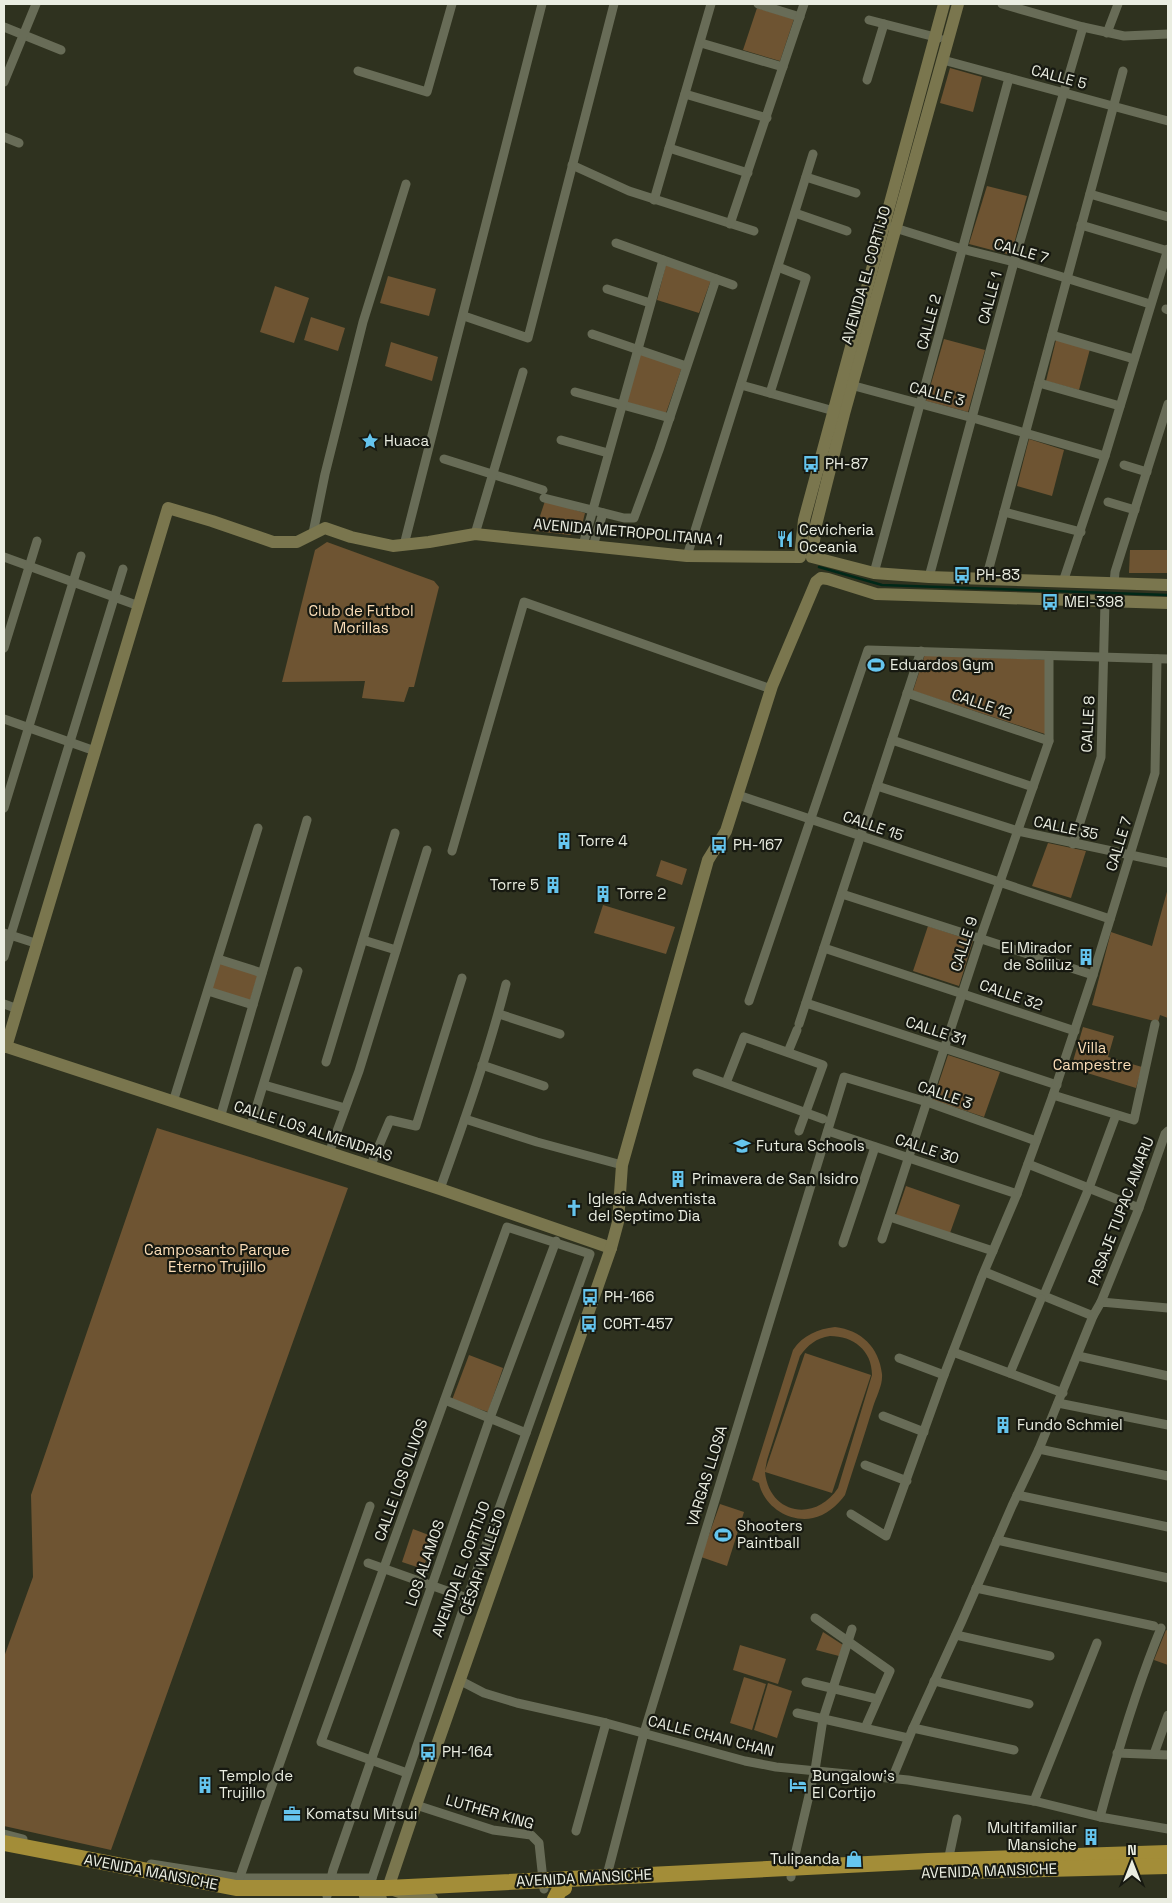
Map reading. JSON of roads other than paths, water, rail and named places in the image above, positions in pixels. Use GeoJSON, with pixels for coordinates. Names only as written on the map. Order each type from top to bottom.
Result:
{"type":"FeatureCollection","features":[{"type":"Feature","properties":{"kind":"highway","name":"AVENIDA MANSICHE"},"geometry":{"type":"LineString","coordinates":[[4,1843],[119,1867],[233,1897],[329,1888]]}},
{"type":"Feature","properties":{"kind":"highway","name":"AVENIDA MANSICHE"},"geometry":{"type":"LineString","coordinates":[[4,1853],[238,1883],[329,1888],[375,1890],[552,1889],[606,1881]]}},
{"type":"Feature","properties":{"kind":"highway","name":"AVENIDA MANSICHE"},"geometry":{"type":"LineString","coordinates":[[375,1890],[408,1895],[552,1889],[606,1881],[792,1872],[1146,1860],[1168,1853]]}},
{"type":"Feature","properties":{"kind":"highway","name":"AVENIDA MANSICHE"},"geometry":{"type":"LineString","coordinates":[[1146,1860],[1168,1866]]}},
{"type":"Feature","properties":{"kind":"highway","name":"AVENIDA MANSICHE"},"geometry":{"type":"LineString","coordinates":[[929,1867],[948,1861],[1036,1863]]}},
{"type":"Feature","properties":{"kind":"street"},"geometry":{"type":"LineString","coordinates":[[4,82],[36,4]]}},
{"type":"Feature","properties":{"kind":"street"},"geometry":{"type":"LineString","coordinates":[[358,71],[427,92],[452,4]]}},
{"type":"Feature","properties":{"kind":"street"},"geometry":{"type":"LineString","coordinates":[[404,545],[464,316],[542,4]]}},
{"type":"Feature","properties":{"kind":"street"},"geometry":{"type":"LineString","coordinates":[[464,316],[528,338],[614,4]]}},
{"type":"Feature","properties":{"kind":"street"},"geometry":{"type":"LineString","coordinates":[[654,200],[711,4]]}},
{"type":"Feature","properties":{"kind":"street"},"geometry":{"type":"LineString","coordinates":[[758,4],[800,17]]}},
{"type":"Feature","properties":{"kind":"street"},"geometry":{"type":"LineString","coordinates":[[730,224],[804,4]]}},
{"type":"Feature","properties":{"kind":"street","name":"AVENIDA EL CORTIJO"},"geometry":{"type":"LineString","coordinates":[[890,226],[943,60],[944,4]]}},
{"type":"Feature","properties":{"kind":"street","name":"AVENIDA EL CORTIJO"},"geometry":{"type":"LineString","coordinates":[[806,557],[816,525],[847,384],[890,226],[942,38],[958,4]]}},
{"type":"Feature","properties":{"kind":"street"},"geometry":{"type":"LineString","coordinates":[[1002,4],[1020,6],[1107,33],[1139,37],[1168,34]]}},
{"type":"Feature","properties":{"kind":"street"},"geometry":{"type":"LineString","coordinates":[[1107,33],[1118,4]]}},
{"type":"Feature","properties":{"kind":"street"},"geometry":{"type":"LineString","coordinates":[[869,20],[942,38]]}},
{"type":"Feature","properties":{"kind":"street"},"geometry":{"type":"LineString","coordinates":[[867,80],[884,24]]}},
{"type":"Feature","properties":{"kind":"street"},"geometry":{"type":"LineString","coordinates":[[4,27],[61,50]]}},
{"type":"Feature","properties":{"kind":"street","name":"CALLE 1"},"geometry":{"type":"LineString","coordinates":[[929,577],[1014,262],[1083,27]]}},
{"type":"Feature","properties":{"kind":"street"},"geometry":{"type":"LineString","coordinates":[[700,43],[783,67]]}},
{"type":"Feature","properties":{"kind":"street","name":"CALLE 5"},"geometry":{"type":"LineString","coordinates":[[943,60],[1065,92],[1168,122]]}},
{"type":"Feature","properties":{"kind":"street"},"geometry":{"type":"LineString","coordinates":[[986,588],[1038,383],[1123,71]]}},
{"type":"Feature","properties":{"kind":"street","name":"CALLE 2"},"geometry":{"type":"LineString","coordinates":[[874,573],[1009,78]]}},
{"type":"Feature","properties":{"kind":"street"},"geometry":{"type":"LineString","coordinates":[[685,94],[767,118]]}},
{"type":"Feature","properties":{"kind":"street"},"geometry":{"type":"LineString","coordinates":[[4,137],[19,143]]}},
{"type":"Feature","properties":{"kind":"street"},"geometry":{"type":"LineString","coordinates":[[669,148],[748,173]]}},
{"type":"Feature","properties":{"kind":"street"},"geometry":{"type":"LineString","coordinates":[[686,556],[813,154]]}},
{"type":"Feature","properties":{"kind":"street"},"geometry":{"type":"LineString","coordinates":[[572,164],[628,191],[754,231]]}},
{"type":"Feature","properties":{"kind":"street"},"geometry":{"type":"LineString","coordinates":[[806,177],[856,193]]}},
{"type":"Feature","properties":{"kind":"street"},"geometry":{"type":"LineString","coordinates":[[313,533],[324,474],[357,346],[406,184]]}},
{"type":"Feature","properties":{"kind":"street"},"geometry":{"type":"LineString","coordinates":[[1090,194],[1168,217]]}},
{"type":"Feature","properties":{"kind":"street"},"geometry":{"type":"LineString","coordinates":[[795,213],[847,231]]}},
{"type":"Feature","properties":{"kind":"street"},"geometry":{"type":"LineString","coordinates":[[1063,582],[1081,532],[1168,250],[1081,225]]}},
{"type":"Feature","properties":{"kind":"street","name":"CALLE 7"},"geometry":{"type":"LineString","coordinates":[[890,226],[1150,304]]}},
{"type":"Feature","properties":{"kind":"street"},"geometry":{"type":"LineString","coordinates":[[616,243],[733,285]]}},
{"type":"Feature","properties":{"kind":"street"},"geometry":{"type":"LineString","coordinates":[[588,545],[592,511],[662,260]]}},
{"type":"Feature","properties":{"kind":"street"},"geometry":{"type":"LineString","coordinates":[[770,393],[806,278],[778,267]]}},
{"type":"Feature","properties":{"kind":"street"},"geometry":{"type":"LineString","coordinates":[[444,459],[493,474],[592,511],[628,519],[634,518],[670,418],[716,279]]}},
{"type":"Feature","properties":{"kind":"street"},"geometry":{"type":"LineString","coordinates":[[607,289],[650,304]]}},
{"type":"Feature","properties":{"kind":"street"},"geometry":{"type":"LineString","coordinates":[[592,334],[686,366]]}},
{"type":"Feature","properties":{"kind":"street"},"geometry":{"type":"LineString","coordinates":[[1052,335],[1134,359]]}},
{"type":"Feature","properties":{"kind":"street"},"geometry":{"type":"LineString","coordinates":[[475,534],[523,372]]}},
{"type":"Feature","properties":{"kind":"street"},"geometry":{"type":"LineString","coordinates":[[1038,383],[1120,406]]}},
{"type":"Feature","properties":{"kind":"street","name":"AVENIDA EL CORTIJO"},"geometry":{"type":"LineString","coordinates":[[806,557],[804,520],[834,410],[847,384]]}},
{"type":"Feature","properties":{"kind":"street","name":"CALLE 3"},"geometry":{"type":"LineString","coordinates":[[847,384],[1105,456]]}},
{"type":"Feature","properties":{"kind":"street"},"geometry":{"type":"LineString","coordinates":[[741,385],[834,410]]}},
{"type":"Feature","properties":{"kind":"street"},"geometry":{"type":"LineString","coordinates":[[575,392],[670,418]]}},
{"type":"Feature","properties":{"kind":"street"},"geometry":{"type":"LineString","coordinates":[[1115,578],[1168,404]]}},
{"type":"Feature","properties":{"kind":"street"},"geometry":{"type":"LineString","coordinates":[[561,440],[608,453]]}},
{"type":"Feature","properties":{"kind":"street"},"geometry":{"type":"LineString","coordinates":[[1124,465],[1147,472]]}},
{"type":"Feature","properties":{"kind":"street"},"geometry":{"type":"LineString","coordinates":[[1108,502],[1135,510]]}},
{"type":"Feature","properties":{"kind":"street","name":"AVENIDA METROPOLITANA 1"},"geometry":{"type":"LineString","coordinates":[[139,606],[168,508],[212,520],[273,542],[297,542],[325,528],[351,537],[393,546],[475,534],[686,556],[806,557],[874,573],[929,577],[986,588],[1105,602],[1168,603]]}},
{"type":"Feature","properties":{"kind":"street"},"geometry":{"type":"LineString","coordinates":[[1004,512],[1081,532]]}},
{"type":"Feature","properties":{"kind":"street"},"geometry":{"type":"LineString","coordinates":[[588,545],[603,513]]}},
{"type":"Feature","properties":{"kind":"street"},"geometry":{"type":"LineString","coordinates":[[4,648],[37,540]]}},
{"type":"Feature","properties":{"kind":"street"},"geometry":{"type":"LineString","coordinates":[[4,808],[81,556]]}},
{"type":"Feature","properties":{"kind":"street"},"geometry":{"type":"LineString","coordinates":[[4,557],[139,606],[38,944],[5,1047]]}},
{"type":"Feature","properties":{"kind":"street"},"geometry":{"type":"LineString","coordinates":[[4,958],[7,934],[70,742],[123,570]]}},
{"type":"Feature","properties":{"kind":"street","name":"CÉSAR VALLEJO"},"geometry":{"type":"LineString","coordinates":[[375,1890],[416,1805],[611,1248],[618,1222],[622,1165],[708,860],[726,831],[771,689],[816,582],[821,578],[876,594],[986,588]]}},
{"type":"Feature","properties":{"kind":"street","name":"AVENIDA METROPOLITANA 1"},"geometry":{"type":"LineString","coordinates":[[986,588],[1115,578],[1168,585]]}},
{"type":"Feature","properties":{"kind":"street"},"geometry":{"type":"LineString","coordinates":[[452,851],[524,602],[771,689]]}},
{"type":"Feature","properties":{"kind":"street","name":"CALLE 8"},"geometry":{"type":"LineString","coordinates":[[1073,844],[1101,757],[1105,602]]}},
{"type":"Feature","properties":{"kind":"street"},"geometry":{"type":"LineString","coordinates":[[749,1001],[867,651],[1168,659]]}},
{"type":"Feature","properties":{"kind":"street"},"geometry":{"type":"LineString","coordinates":[[788,1052],[806,1004],[921,651]]}},
{"type":"Feature","properties":{"kind":"street","name":"CALLE 9"},"geometry":{"type":"LineString","coordinates":[[882,1239],[980,939],[1049,741],[1049,656]]}},
{"type":"Feature","properties":{"kind":"street","name":"CALLE 7"},"geometry":{"type":"LineString","coordinates":[[851,1514],[886,1536],[944,1375],[1017,1194],[1057,1084],[1093,975],[1156,767],[1157,659]]}},
{"type":"Feature","properties":{"kind":"street","name":"CALLE 12"},"geometry":{"type":"LineString","coordinates":[[907,693],[1049,741]]}},
{"type":"Feature","properties":{"kind":"street"},"geometry":{"type":"LineString","coordinates":[[4,719],[96,751]]}},
{"type":"Feature","properties":{"kind":"street"},"geometry":{"type":"LineString","coordinates":[[892,740],[1033,787]]}},
{"type":"Feature","properties":{"kind":"street","name":"CALLE 35"},"geometry":{"type":"LineString","coordinates":[[877,786],[1018,831],[1168,863]]}},
{"type":"Feature","properties":{"kind":"street","name":"CALLE 15"},"geometry":{"type":"LineString","coordinates":[[738,795],[1110,919]]}},
{"type":"Feature","properties":{"kind":"street"},"geometry":{"type":"LineString","coordinates":[[220,1118],[307,820]]}},
{"type":"Feature","properties":{"kind":"street"},"geometry":{"type":"LineString","coordinates":[[173,1102],[258,828]]}},
{"type":"Feature","properties":{"kind":"street"},"geometry":{"type":"LineString","coordinates":[[326,1062],[395,833]]}},
{"type":"Feature","properties":{"kind":"street"},"geometry":{"type":"LineString","coordinates":[[328,1154],[359,1071],[427,850]]}},
{"type":"Feature","properties":{"kind":"street"},"geometry":{"type":"LineString","coordinates":[[842,894],[1093,975]]}},
{"type":"Feature","properties":{"kind":"street"},"geometry":{"type":"LineString","coordinates":[[7,934],[38,944]]}},
{"type":"Feature","properties":{"kind":"street"},"geometry":{"type":"LineString","coordinates":[[363,940],[396,950]]}},
{"type":"Feature","properties":{"kind":"street","name":"CALLE 32"},"geometry":{"type":"LineString","coordinates":[[824,948],[1075,1031]]}},
{"type":"Feature","properties":{"kind":"street"},"geometry":{"type":"LineString","coordinates":[[218,958],[262,973]]}},
{"type":"Feature","properties":{"kind":"street"},"geometry":{"type":"LineString","coordinates":[[250,1128],[298,971]]}},
{"type":"Feature","properties":{"kind":"street"},"geometry":{"type":"LineString","coordinates":[[370,1167],[390,1120],[416,1126],[462,978]]}},
{"type":"Feature","properties":{"kind":"street"},"geometry":{"type":"LineString","coordinates":[[440,1189],[465,1119],[506,984]]}},
{"type":"Feature","properties":{"kind":"street"},"geometry":{"type":"LineString","coordinates":[[208,991],[253,1005]]}},
{"type":"Feature","properties":{"kind":"street"},"geometry":{"type":"LineString","coordinates":[[4,1004],[18,1009]]}},
{"type":"Feature","properties":{"kind":"street","name":"CALLE 31"},"geometry":{"type":"LineString","coordinates":[[806,1004],[1057,1084]]}},
{"type":"Feature","properties":{"kind":"street"},"geometry":{"type":"LineString","coordinates":[[498,1014],[560,1034]]}},
{"type":"Feature","properties":{"kind":"street"},"geometry":{"type":"LineString","coordinates":[[1053,1095],[1134,1120],[1155,1024]]}},
{"type":"Feature","properties":{"kind":"street"},"geometry":{"type":"LineString","coordinates":[[726,1083],[744,1037],[823,1065],[799,1131]]}},
{"type":"Feature","properties":{"kind":"street","name":"CALLE LOS ALMENDRAS"},"geometry":{"type":"LineString","coordinates":[[5,1047],[440,1189],[611,1248]]}},
{"type":"Feature","properties":{"kind":"street"},"geometry":{"type":"LineString","coordinates":[[482,1065],[544,1086]]}},
{"type":"Feature","properties":{"kind":"street"},"geometry":{"type":"LineString","coordinates":[[698,1073],[823,1119]]}},
{"type":"Feature","properties":{"kind":"street","name":"CALLE 3"},"geometry":{"type":"LineString","coordinates":[[844,1077],[927,1102],[1036,1141]]}},
{"type":"Feature","properties":{"kind":"street","name":"VARGAS LLOSA"},"geometry":{"type":"LineString","coordinates":[[606,1881],[644,1733],[844,1077]]}},
{"type":"Feature","properties":{"kind":"street"},"geometry":{"type":"LineString","coordinates":[[264,1086],[345,1108]]}},
{"type":"Feature","properties":{"kind":"street"},"geometry":{"type":"LineString","coordinates":[[1010,1373],[1089,1188],[1116,1115]]}},
{"type":"Feature","properties":{"kind":"street"},"geometry":{"type":"LineString","coordinates":[[465,1119],[537,1142],[622,1165]]}},
{"type":"Feature","properties":{"kind":"street","name":"CALLE 30"},"geometry":{"type":"LineString","coordinates":[[828,1131],[1017,1194]]}},
{"type":"Feature","properties":{"kind":"street","name":"PASAJE TUPAC AMARU"},"geometry":{"type":"LineString","coordinates":[[892,1779],[912,1728],[956,1635],[1063,1393],[1093,1316],[1140,1208],[1165,1134],[1168,1131]]}},
{"type":"Feature","properties":{"kind":"street"},"geometry":{"type":"LineString","coordinates":[[844,1243],[875,1147]]}},
{"type":"Feature","properties":{"kind":"street"},"geometry":{"type":"LineString","coordinates":[[1028,1164],[1140,1208]]}},
{"type":"Feature","properties":{"kind":"street"},"geometry":{"type":"LineString","coordinates":[[890,1217],[993,1251]]}},
{"type":"Feature","properties":{"kind":"street","name":"CALLE LOS OLIVOS"},"geometry":{"type":"LineString","coordinates":[[371,1761],[321,1742],[507,1227],[556,1241]]}},
{"type":"Feature","properties":{"kind":"street","name":"AVENIDA EL CORTIJO"},"geometry":{"type":"LineString","coordinates":[[375,1890],[407,1773],[467,1598],[590,1254],[556,1241]]}},
{"type":"Feature","properties":{"kind":"street","name":"LOS ALAMOS"},"geometry":{"type":"LineString","coordinates":[[329,1888],[490,1418],[556,1241]]}},
{"type":"Feature","properties":{"kind":"street"},"geometry":{"type":"LineString","coordinates":[[985,1272],[1093,1316]]}},
{"type":"Feature","properties":{"kind":"street"},"geometry":{"type":"LineString","coordinates":[[1100,1302],[1168,1308]]}},
{"type":"Feature","properties":{"kind":"street"},"geometry":{"type":"LineString","coordinates":[[953,1352],[1063,1393]]}},
{"type":"Feature","properties":{"kind":"street"},"geometry":{"type":"LineString","coordinates":[[1078,1356],[1168,1376]]}},
{"type":"Feature","properties":{"kind":"street"},"geometry":{"type":"LineString","coordinates":[[899,1358],[944,1375]]}},
{"type":"Feature","properties":{"kind":"street"},"geometry":{"type":"LineString","coordinates":[[444,1400],[526,1433]]}},
{"type":"Feature","properties":{"kind":"street"},"geometry":{"type":"LineString","coordinates":[[1058,1403],[1168,1425]]}},
{"type":"Feature","properties":{"kind":"street"},"geometry":{"type":"LineString","coordinates":[[883,1416],[924,1432]]}},
{"type":"Feature","properties":{"kind":"street"},"geometry":{"type":"LineString","coordinates":[[1039,1449],[1168,1476]]}},
{"type":"Feature","properties":{"kind":"street"},"geometry":{"type":"LineString","coordinates":[[865,1465],[907,1481]]}},
{"type":"Feature","properties":{"kind":"street"},"geometry":{"type":"LineString","coordinates":[[1017,1495],[1168,1527]]}},
{"type":"Feature","properties":{"kind":"street"},"geometry":{"type":"LineString","coordinates":[[238,1883],[370,1506]]}},
{"type":"Feature","properties":{"kind":"street"},"geometry":{"type":"LineString","coordinates":[[997,1540],[1168,1578]]}},
{"type":"Feature","properties":{"kind":"street"},"geometry":{"type":"LineString","coordinates":[[368,1563],[467,1598]]}},
{"type":"Feature","properties":{"kind":"street"},"geometry":{"type":"LineString","coordinates":[[976,1588],[1158,1627],[1117,1753],[1100,1817]]}},
{"type":"Feature","properties":{"kind":"street"},"geometry":{"type":"LineString","coordinates":[[815,1618],[890,1671],[865,1728]]}},
{"type":"Feature","properties":{"kind":"street"},"geometry":{"type":"LineString","coordinates":[[792,1872],[815,1770],[823,1719],[852,1629]]}},
{"type":"Feature","properties":{"kind":"street"},"geometry":{"type":"LineString","coordinates":[[956,1635],[1050,1656]]}},
{"type":"Feature","properties":{"kind":"street"},"geometry":{"type":"LineString","coordinates":[[1034,1802],[1097,1643]]}},
{"type":"Feature","properties":{"kind":"street","name":"CALLE CHAN CHAN"},"geometry":{"type":"LineString","coordinates":[[459,1680],[484,1693],[516,1703],[606,1723],[745,1761],[776,1767],[892,1779],[1034,1802],[1100,1817],[1168,1829]]}},
{"type":"Feature","properties":{"kind":"street"},"geometry":{"type":"LineString","coordinates":[[934,1681],[1029,1704]]}},
{"type":"Feature","properties":{"kind":"street"},"geometry":{"type":"LineString","coordinates":[[806,1682],[877,1699]]}},
{"type":"Feature","properties":{"kind":"street"},"geometry":{"type":"LineString","coordinates":[[797,1713],[908,1738]]}},
{"type":"Feature","properties":{"kind":"street"},"geometry":{"type":"LineString","coordinates":[[1154,1754],[1168,1715]]}},
{"type":"Feature","properties":{"kind":"street"},"geometry":{"type":"LineString","coordinates":[[576,1831],[606,1723]]}},
{"type":"Feature","properties":{"kind":"street"},"geometry":{"type":"LineString","coordinates":[[912,1728],[1014,1750]]}},
{"type":"Feature","properties":{"kind":"street"},"geometry":{"type":"LineString","coordinates":[[1117,1753],[1168,1755]]}},
{"type":"Feature","properties":{"kind":"street"},"geometry":{"type":"LineString","coordinates":[[371,1761],[407,1773]]}},
{"type":"Feature","properties":{"kind":"street","name":"LUTHER KING"},"geometry":{"type":"LineString","coordinates":[[416,1805],[493,1830],[531,1835],[540,1843],[552,1889]]}},
{"type":"Feature","properties":{"kind":"street"},"geometry":{"type":"LineString","coordinates":[[948,1861],[957,1819]]}},
{"type":"Feature","properties":{"kind":"street"},"geometry":{"type":"LineString","coordinates":[[4,1834],[77,1851],[119,1867]]}},
{"type":"Feature","properties":{"kind":"street"},"geometry":{"type":"LineString","coordinates":[[375,1890],[432,1899]]}},
{"type":"Feature","properties":{"kind":"waterway"},"geometry":{"type":"LineString","coordinates":[[819,567],[882,585],[1168,595]]}},
{"type":"Feature","properties":{"kind":"place","name":"Huaca"},"geometry":{"type":"Point","coordinates":[370,441]}},
{"type":"Feature","properties":{"kind":"place","name":"PH-87"},"geometry":{"type":"Point","coordinates":[811,464]}},
{"type":"Feature","properties":{"kind":"place","name":"Cevicheria Oceania"},"geometry":{"type":"Point","coordinates":[785,539]}},
{"type":"Feature","properties":{"kind":"place","name":"PH-83"},"geometry":{"type":"Point","coordinates":[962,575]}},
{"type":"Feature","properties":{"kind":"place","name":"MEI-398"},"geometry":{"type":"Point","coordinates":[1050,602]}},
{"type":"Feature","properties":{"kind":"place","name":"Eduardos Gym"},"geometry":{"type":"Point","coordinates":[876,665]}},
{"type":"Feature","properties":{"kind":"place","name":"Torre 4"},"geometry":{"type":"Point","coordinates":[564,841]}},
{"type":"Feature","properties":{"kind":"place","name":"PH-167"},"geometry":{"type":"Point","coordinates":[719,845]}},
{"type":"Feature","properties":{"kind":"place","name":"Torre 5"},"geometry":{"type":"Point","coordinates":[553,885]}},
{"type":"Feature","properties":{"kind":"place","name":"Torre 2"},"geometry":{"type":"Point","coordinates":[603,894]}},
{"type":"Feature","properties":{"kind":"place","name":"El Mirador de Soliluz"},"geometry":{"type":"Point","coordinates":[1086,957]}},
{"type":"Feature","properties":{"kind":"place","name":"Futura Schools"},"geometry":{"type":"Point","coordinates":[742,1146]}},
{"type":"Feature","properties":{"kind":"place","name":"Primavera de San Isidro"},"geometry":{"type":"Point","coordinates":[678,1179]}},
{"type":"Feature","properties":{"kind":"place","name":"Iglesia Adventista del Septimo Dia"},"geometry":{"type":"Point","coordinates":[574,1208]}},
{"type":"Feature","properties":{"kind":"place","name":"PH-166"},"geometry":{"type":"Point","coordinates":[590,1297]}},
{"type":"Feature","properties":{"kind":"place","name":"CORT-457"},"geometry":{"type":"Point","coordinates":[589,1324]}},
{"type":"Feature","properties":{"kind":"place","name":"Fundo Schmiel"},"geometry":{"type":"Point","coordinates":[1003,1425]}},
{"type":"Feature","properties":{"kind":"place","name":"Shooters Paintball"},"geometry":{"type":"Point","coordinates":[723,1535]}},
{"type":"Feature","properties":{"kind":"place","name":"PH-164"},"geometry":{"type":"Point","coordinates":[428,1752]}},
{"type":"Feature","properties":{"kind":"place","name":"Templo de Trujillo"},"geometry":{"type":"Point","coordinates":[205,1785]}},
{"type":"Feature","properties":{"kind":"place","name":"Bungalow's El Cortijo"},"geometry":{"type":"Point","coordinates":[798,1785]}},
{"type":"Feature","properties":{"kind":"place","name":"Komatsu Mitsui"},"geometry":{"type":"Point","coordinates":[292,1814]}},
{"type":"Feature","properties":{"kind":"place","name":"Multifamiliar Mansiche"},"geometry":{"type":"Point","coordinates":[1091,1837]}},
{"type":"Feature","properties":{"kind":"place","name":"Tulipanda"},"geometry":{"type":"Point","coordinates":[854,1859]}},
{"type":"Feature","properties":{"kind":"park label","name":"Club de Futbol Morillas"},"geometry":{"type":"Point","coordinates":[361,620]}},
{"type":"Feature","properties":{"kind":"park label","name":"Villa Campestre"},"geometry":{"type":"Point","coordinates":[1092,1056]}},
{"type":"Feature","properties":{"kind":"park label","name":"Camposanto Parque Eterno Trujillo"},"geometry":{"type":"Point","coordinates":[217,1258]}}]}
